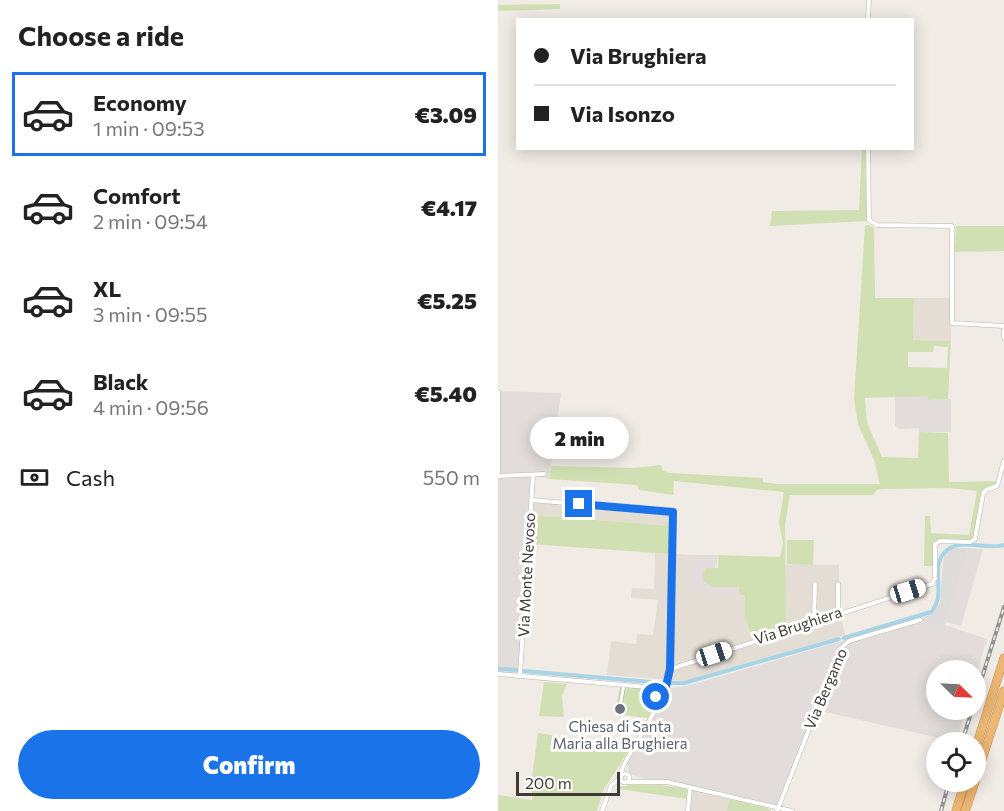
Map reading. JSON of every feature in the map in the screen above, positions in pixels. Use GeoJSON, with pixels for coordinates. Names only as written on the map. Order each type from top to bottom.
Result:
{"type":"FeatureCollection","features":[{"type":"Feature","properties":{"kind":"highway"},"geometry":{"type":"LineString","coordinates":[[981,732],[1004,658]]}},
{"type":"Feature","properties":{"kind":"highway"},"geometry":{"type":"LineString","coordinates":[[986,747],[1004,691]]}},
{"type":"Feature","properties":{"kind":"highway"},"geometry":{"type":"LineString","coordinates":[[956,811],[962,792]]}},
{"type":"Feature","properties":{"kind":"highway"},"geometry":{"type":"LineString","coordinates":[[965,811],[971,792]]}},
{"type":"Feature","properties":{"kind":"street"},"geometry":{"type":"LineString","coordinates":[[868,18],[869,0]]}},
{"type":"Feature","properties":{"kind":"street"},"geometry":{"type":"LineString","coordinates":[[868,150],[869,220],[877,225],[952,226],[952,323],[1004,328],[1004,338]]}},
{"type":"Feature","properties":{"kind":"street"},"geometry":{"type":"LineString","coordinates":[[498,392],[498,476],[544,474]]}},
{"type":"Feature","properties":{"kind":"street","name":"Via Brughiera"},"geometry":{"type":"LineString","coordinates":[[670,669],[933,582],[937,543],[974,541],[983,494],[986,490],[997,486],[1004,461]]}},
{"type":"Feature","properties":{"kind":"street","name":"Via Monte Nevoso"},"geometry":{"type":"LineString","coordinates":[[521,672],[533,475]]}},
{"type":"Feature","properties":{"kind":"street"},"geometry":{"type":"LineString","coordinates":[[531,500],[673,512],[670,669],[654,712],[621,776],[608,793],[602,811]]}},
{"type":"Feature","properties":{"kind":"street"},"geometry":{"type":"LineString","coordinates":[[814,621],[815,584]]}},
{"type":"Feature","properties":{"kind":"street"},"geometry":{"type":"LineString","coordinates":[[838,584],[838,614]]}},
{"type":"Feature","properties":{"kind":"street","name":"Via Bergamo"},"geometry":{"type":"LineString","coordinates":[[777,809],[841,648],[849,641],[920,620]]}},
{"type":"Feature","properties":{"kind":"street"},"geometry":{"type":"LineString","coordinates":[[498,674],[521,672],[642,686],[662,691]]}},
{"type":"Feature","properties":{"kind":"street"},"geometry":{"type":"LineString","coordinates":[[620,706],[624,684]]}},
{"type":"Feature","properties":{"kind":"street"},"geometry":{"type":"LineString","coordinates":[[642,686],[655,695]]}},
{"type":"Feature","properties":{"kind":"street"},"geometry":{"type":"LineString","coordinates":[[655,695],[662,691]]}},
{"type":"Feature","properties":{"kind":"street"},"geometry":{"type":"LineString","coordinates":[[655,695],[662,691]]}},
{"type":"Feature","properties":{"kind":"street"},"geometry":{"type":"LineString","coordinates":[[654,712],[655,695]]}},
{"type":"Feature","properties":{"kind":"street"},"geometry":{"type":"LineString","coordinates":[[625,782],[628,775],[626,763]]}},
{"type":"Feature","properties":{"kind":"street"},"geometry":{"type":"LineString","coordinates":[[621,776],[628,775],[643,782]]}},
{"type":"Feature","properties":{"kind":"street"},"geometry":{"type":"LineString","coordinates":[[621,776],[625,782]]}},
{"type":"Feature","properties":{"kind":"street"},"geometry":{"type":"LineString","coordinates":[[608,793],[616,785],[625,782],[666,782],[792,811]]}},
{"type":"Feature","properties":{"kind":"street"},"geometry":{"type":"LineString","coordinates":[[688,811],[690,787]]}},
{"type":"Feature","properties":{"kind":"shaded area"},"geometry":{"type":"Polygon","coordinates":[[[914,298],[951,298],[951,341],[913,340],[914,298]]]}},
{"type":"Feature","properties":{"kind":"shaded area"},"geometry":{"type":"Polygon","coordinates":[[[498,391],[561,393],[549,479],[533,475],[520,674],[498,673],[498,391]]]}},
{"type":"Feature","properties":{"kind":"shaded area"},"geometry":{"type":"Polygon","coordinates":[[[928,396],[928,400],[951,399],[951,432],[919,432],[919,428],[900,429],[895,426],[895,397],[928,396]]]}},
{"type":"Feature","properties":{"kind":"shaded area"},"geometry":{"type":"Polygon","coordinates":[[[531,500],[673,512],[673,526],[530,515],[531,500]]]}},
{"type":"Feature","properties":{"kind":"shaded area"},"geometry":{"type":"Polygon","coordinates":[[[967,548],[944,627],[920,621],[935,610],[940,603],[944,556],[953,549],[967,548]]]}},
{"type":"Feature","properties":{"kind":"shaded area"},"geometry":{"type":"Polygon","coordinates":[[[983,549],[961,626],[946,622],[945,625],[987,639],[981,660],[926,660],[926,720],[963,720],[959,732],[926,732],[926,735],[817,710],[780,806],[668,780],[643,779],[629,773],[627,763],[671,688],[687,686],[928,616],[940,603],[944,556],[949,550],[983,549]]]}},
{"type":"Feature","properties":{"kind":"shaded area"},"geometry":{"type":"Polygon","coordinates":[[[655,553],[692,555],[692,594],[762,564],[839,565],[839,610],[836,614],[841,617],[845,635],[685,681],[607,675],[611,641],[636,644],[637,634],[653,635],[658,600],[631,598],[632,588],[654,589],[655,553]]]}},
{"type":"Feature","properties":{"kind":"shaded area"},"geometry":{"type":"Polygon","coordinates":[[[692,555],[718,555],[712,587],[739,586],[740,595],[692,594],[692,555]]]}},
{"type":"Feature","properties":{"kind":"shaded area"},"geometry":{"type":"Polygon","coordinates":[[[689,789],[729,799],[727,811],[687,811],[689,789]]]}},
{"type":"Feature","properties":{"kind":"green space"},"geometry":{"type":"Polygon","coordinates":[[[560,4],[560,9],[498,11],[498,5],[560,4]]]}},
{"type":"Feature","properties":{"kind":"green space"},"geometry":{"type":"Polygon","coordinates":[[[862,150],[865,150],[867,221],[770,226],[772,211],[859,210],[862,150]]]}},
{"type":"Feature","properties":{"kind":"green space"},"geometry":{"type":"Polygon","coordinates":[[[869,225],[874,228],[875,298],[914,298],[913,340],[951,341],[948,399],[928,400],[928,396],[865,398],[867,423],[882,457],[918,458],[919,432],[948,433],[949,482],[997,481],[996,485],[985,490],[972,541],[937,541],[933,566],[924,566],[925,516],[930,516],[931,533],[969,535],[977,491],[949,488],[883,489],[877,490],[873,495],[790,495],[785,525],[786,625],[751,636],[745,615],[745,595],[740,595],[739,587],[712,587],[704,582],[703,574],[707,568],[718,568],[718,555],[780,557],[783,544],[779,523],[784,492],[674,481],[673,495],[639,490],[637,485],[549,479],[551,466],[634,468],[661,465],[663,471],[670,473],[763,478],[763,482],[778,484],[880,484],[874,460],[858,424],[854,399],[865,226],[869,225]],[[934,346],[933,352],[908,352],[908,367],[947,368],[948,347],[934,346]]]}},
{"type":"Feature","properties":{"kind":"green space"},"geometry":{"type":"Polygon","coordinates":[[[956,226],[1004,226],[1004,251],[955,252],[956,226]]]}},
{"type":"Feature","properties":{"kind":"green space"},"geometry":{"type":"Polygon","coordinates":[[[533,515],[672,526],[671,554],[531,544],[533,515]]]}},
{"type":"Feature","properties":{"kind":"green space"},"geometry":{"type":"Polygon","coordinates":[[[787,540],[814,540],[813,565],[787,564],[787,540]]]}},
{"type":"Feature","properties":{"kind":"green space"},"geometry":{"type":"Polygon","coordinates":[[[544,682],[567,684],[562,696],[564,717],[539,716],[544,682]]]}},
{"type":"Feature","properties":{"kind":"green space"},"geometry":{"type":"Polygon","coordinates":[[[620,687],[638,688],[648,692],[653,704],[648,718],[615,714],[620,687]]]}},
{"type":"Feature","properties":{"kind":"green space"},"geometry":{"type":"Polygon","coordinates":[[[538,733],[631,747],[603,791],[597,811],[498,811],[498,795],[532,800],[532,777],[538,733]]]}},
{"type":"Feature","properties":{"kind":"green space"},"geometry":{"type":"Polygon","coordinates":[[[660,785],[689,789],[688,799],[618,789],[614,792],[618,787],[660,785]]]}},
{"type":"Feature","properties":{"kind":"green space"},"geometry":{"type":"Polygon","coordinates":[[[729,799],[767,808],[772,811],[727,811],[729,799]]]}},
{"type":"Feature","properties":{"kind":"waterway"},"geometry":{"type":"LineString","coordinates":[[844,638],[931,612],[938,598],[940,559],[950,548],[957,545],[1004,545]]}},
{"type":"Feature","properties":{"kind":"waterway"},"geometry":{"type":"LineString","coordinates":[[669,683],[684,683],[839,639]]}},
{"type":"Feature","properties":{"kind":"waterway"},"geometry":{"type":"LineString","coordinates":[[498,669],[518,670]]}},
{"type":"Feature","properties":{"kind":"waterway"},"geometry":{"type":"LineString","coordinates":[[524,671],[662,683]]}},
{"type":"Feature","properties":{"kind":"railway"},"geometry":{"type":"LineString","coordinates":[[986,665],[1004,607]]}},
{"type":"Feature","properties":{"kind":"railway"},"geometry":{"type":"LineString","coordinates":[[965,732],[969,720]]}},
{"type":"Feature","properties":{"kind":"railway"},"geometry":{"type":"LineString","coordinates":[[941,811],[946,792]]}},
{"type":"Feature","properties":{"kind":"place","name":"Chiesa di Santa Maria alla Brughiera"},"geometry":{"type":"Point","coordinates":[620,709]}},
{"type":"Feature","properties":{"kind":"route"},"geometry":{"type":"LineString","coordinates":[[579,504],[673,512],[670,669],[663,697],[656,697]]}}]}
